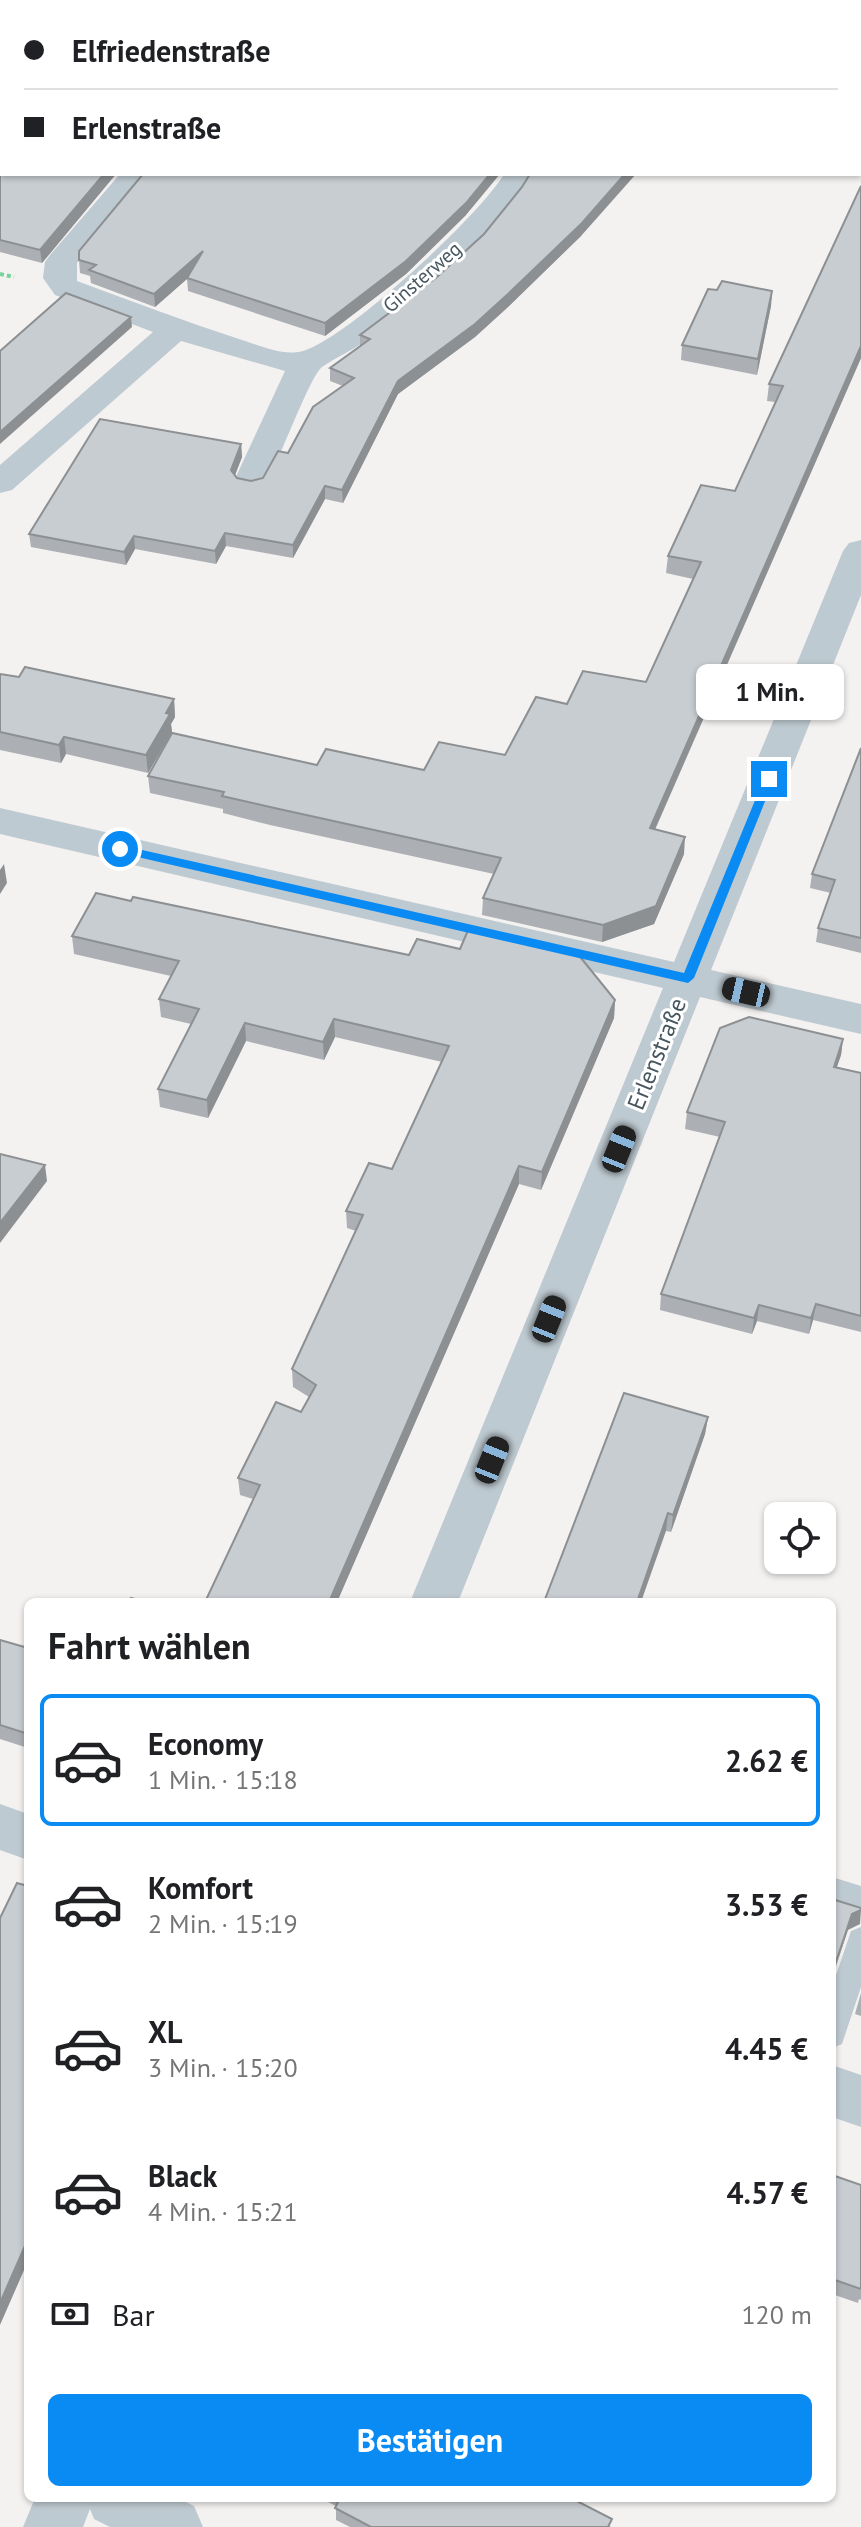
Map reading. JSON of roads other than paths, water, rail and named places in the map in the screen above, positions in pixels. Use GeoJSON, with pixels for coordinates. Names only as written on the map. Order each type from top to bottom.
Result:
{"type":"FeatureCollection","features":[{"type":"Feature","properties":{"kind":"street"},"geometry":{"type":"LineString","coordinates":[[134,176],[61,262],[59,278],[66,288],[176,329],[277,359],[306,362],[251,481]]}},
{"type":"Feature","properties":{"kind":"street","name":"Ginsterweg"},"geometry":{"type":"LineString","coordinates":[[306,362],[340,345],[444,260],[513,190],[518,176]]}},
{"type":"Feature","properties":{"kind":"street"},"geometry":{"type":"LineString","coordinates":[[0,483],[176,329]]}},
{"type":"Feature","properties":{"kind":"street","name":"Erlenstraße"},"geometry":{"type":"LineString","coordinates":[[436,1598],[861,551]]}},
{"type":"Feature","properties":{"kind":"street"},"geometry":{"type":"LineString","coordinates":[[0,821],[861,1019]]}},
{"type":"Feature","properties":{"kind":"street"},"geometry":{"type":"LineString","coordinates":[[0,1827],[24,1836]]}},
{"type":"Feature","properties":{"kind":"street"},"geometry":{"type":"LineString","coordinates":[[836,2092],[861,2101]]}},
{"type":"Feature","properties":{"kind":"street"},"geometry":{"type":"LineString","coordinates":[[53,2527],[63,2502]]}},
{"type":"Feature","properties":{"kind":"street"},"geometry":{"type":"LineString","coordinates":[[123,2502],[173,2527]]}},
{"type":"Feature","properties":{"kind":"lane"},"geometry":{"type":"LineString","coordinates":[[836,1891],[861,1899]]}},
{"type":"Feature","properties":{"kind":"lane"},"geometry":{"type":"LineString","coordinates":[[836,2021],[861,1940]]}}]}
